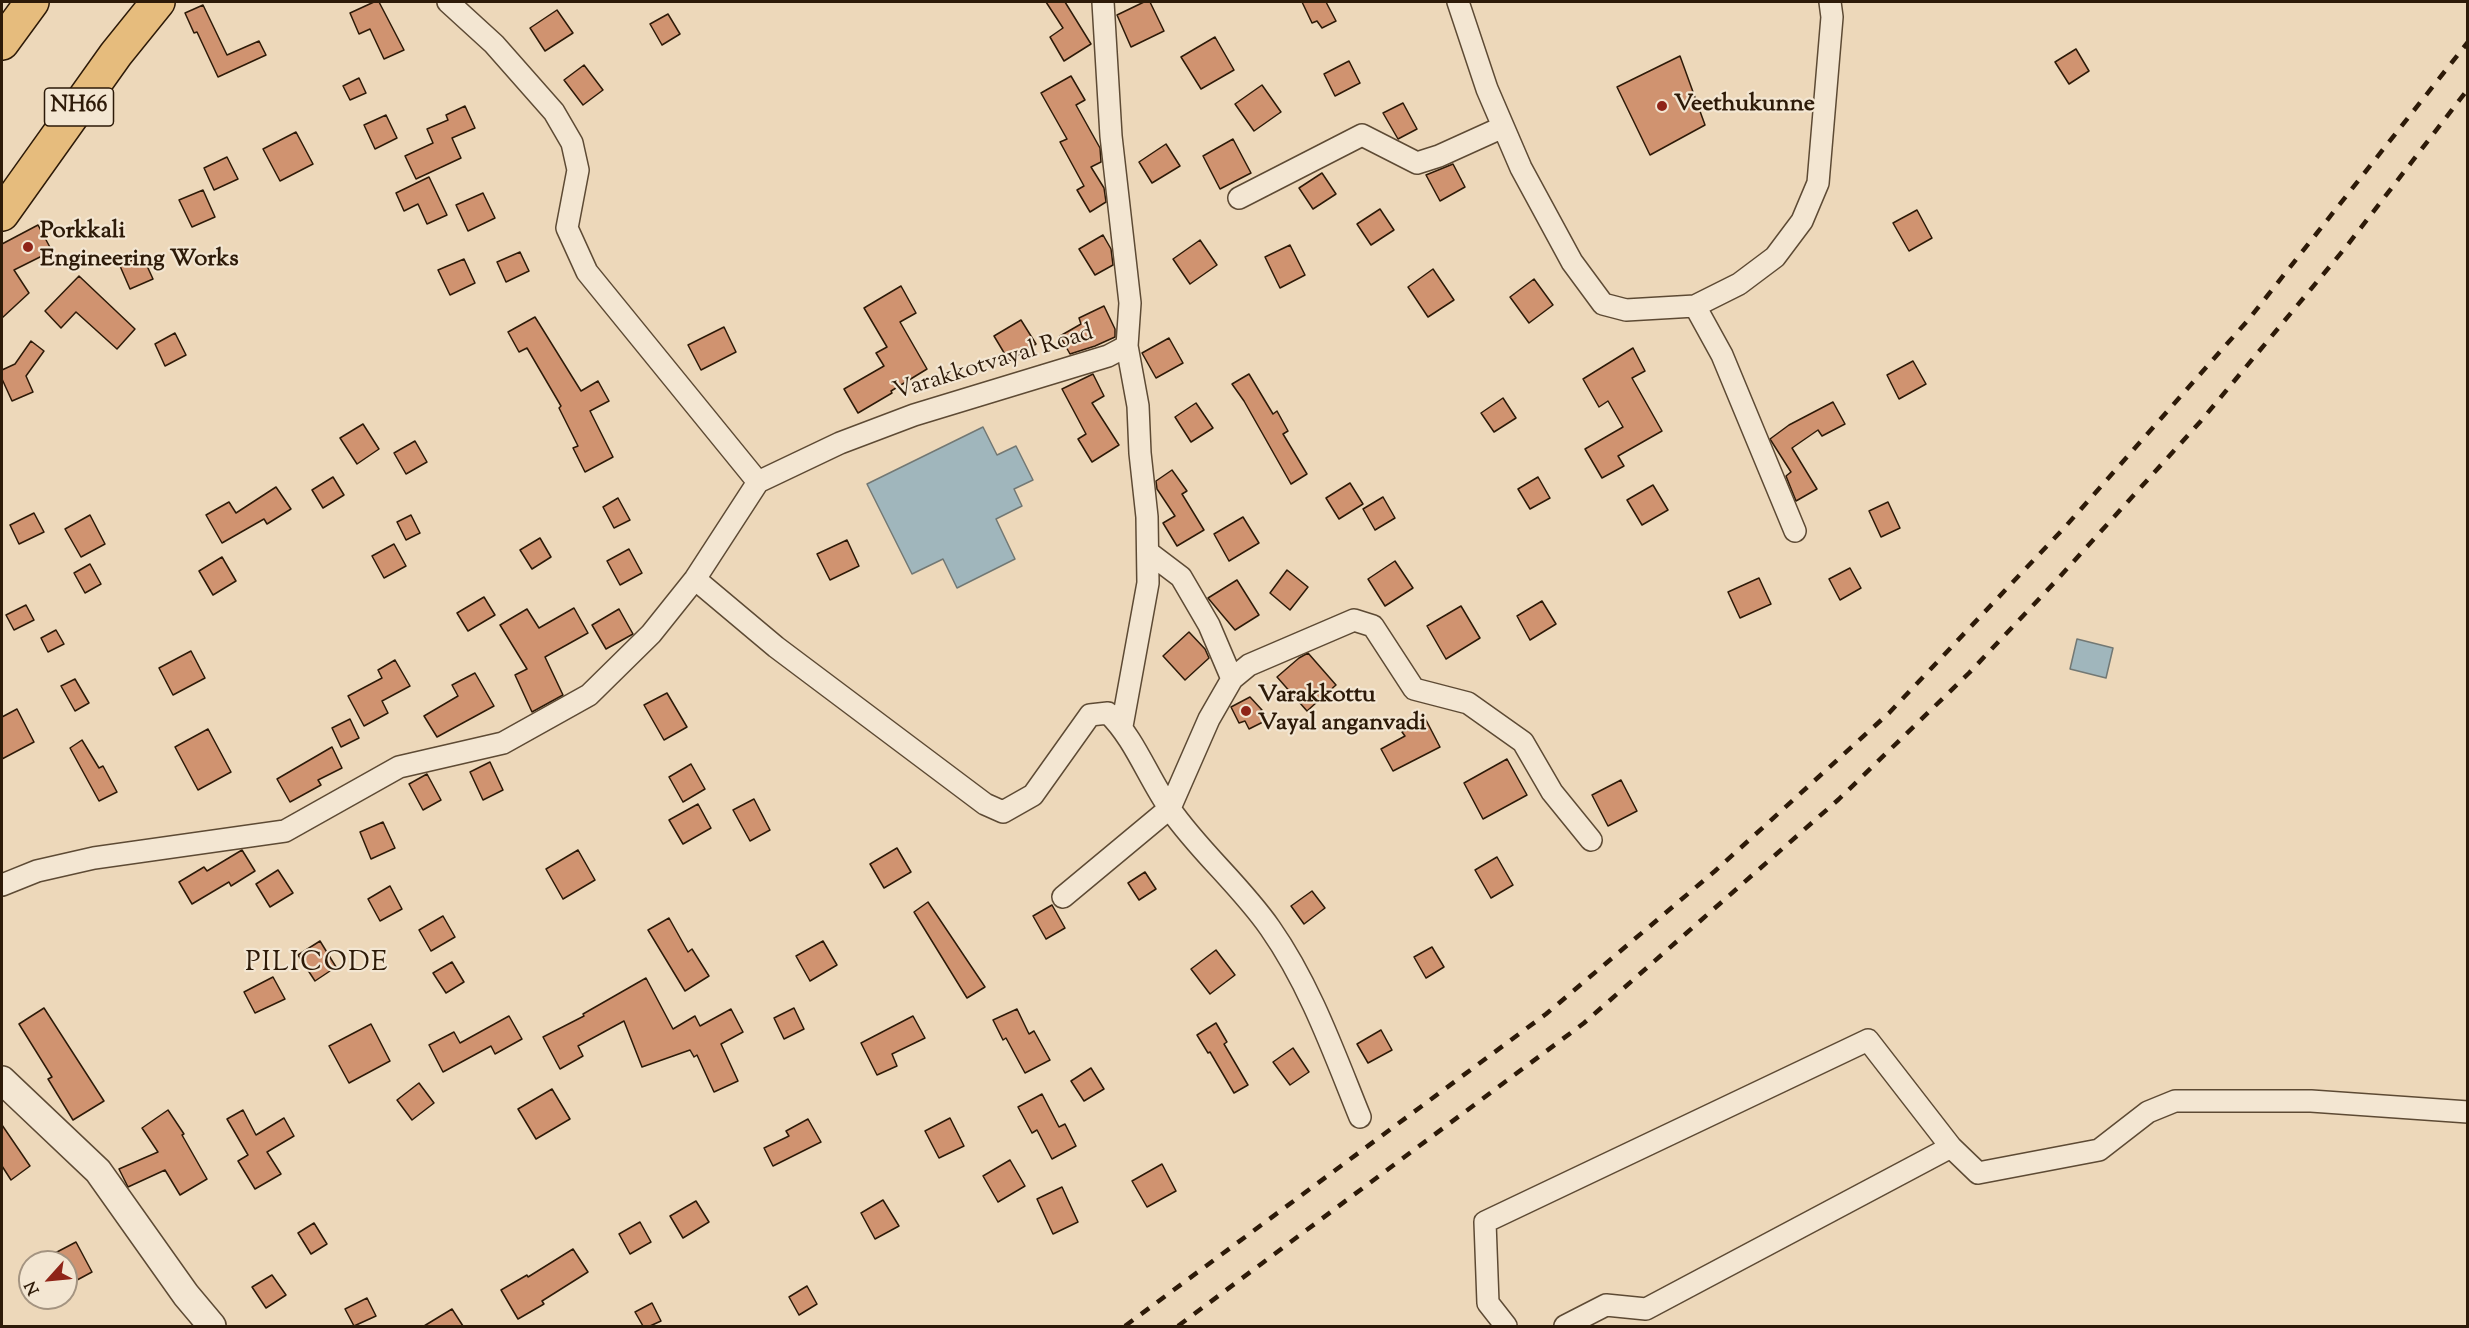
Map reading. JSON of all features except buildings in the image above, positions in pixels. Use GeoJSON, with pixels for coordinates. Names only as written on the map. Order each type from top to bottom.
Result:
{"type":"FeatureCollection","features":[{"type":"Feature","properties":{"kind":"highway"},"geometry":{"type":"LineString","coordinates":[[2,43],[33,2]]}},
{"type":"Feature","properties":{"kind":"highway","name":"NH66"},"geometry":{"type":"LineString","coordinates":[[2,214],[116,54],[158,2]]}},
{"type":"Feature","properties":{"kind":"street"},"geometry":{"type":"LineString","coordinates":[[2,885],[37,871],[94,858],[285,831],[399,766],[503,743],[589,695],[651,634],[694,579],[758,482],[587,272],[567,228],[578,170],[572,143],[554,112],[494,44],[448,2]]}},
{"type":"Feature","properties":{"kind":"street","name":"Varakkotvayal Road"},"geometry":{"type":"LineString","coordinates":[[758,482],[840,443],[914,415],[1108,356],[1127,346],[1130,303],[1110,136],[1103,2]]}},
{"type":"Feature","properties":{"kind":"street"},"geometry":{"type":"LineString","coordinates":[[1458,2],[1487,89],[1503,127],[1521,168],[1572,262],[1603,304],[1626,310],[1695,306],[1739,284],[1775,257],[1802,221],[1818,183],[1832,17],[1830,2]]}},
{"type":"Feature","properties":{"kind":"street"},"geometry":{"type":"LineString","coordinates":[[1239,198],[1362,135],[1417,163],[1439,156],[1503,127]]}},
{"type":"Feature","properties":{"kind":"street"},"geometry":{"type":"LineString","coordinates":[[1695,306],[1722,355],[1795,531]]}},
{"type":"Feature","properties":{"kind":"street"},"geometry":{"type":"LineString","coordinates":[[1122,726],[1148,583],[1147,517],[1140,453],[1138,406],[1127,346]]}},
{"type":"Feature","properties":{"kind":"street"},"geometry":{"type":"LineString","coordinates":[[1148,552],[1181,577],[1209,625],[1232,679]]}},
{"type":"Feature","properties":{"kind":"street"},"geometry":{"type":"LineString","coordinates":[[694,579],[814,675],[985,804],[1003,812],[1033,795],[1089,715],[1108,713],[1122,726],[1170,808],[1271,929],[1300,978],[1325,1031],[1360,1117]]}},
{"type":"Feature","properties":{"kind":"street"},"geometry":{"type":"LineString","coordinates":[[1063,897],[1170,808],[1209,718],[1232,679],[1249,665],[1354,621],[1373,626],[1414,689],[1468,703],[1523,742],[1552,792],[1591,840]]}},
{"type":"Feature","properties":{"kind":"street"},"geometry":{"type":"LineString","coordinates":[[1506,1326],[1488,1303],[1485,1222],[1868,1040],[1951,1147],[1978,1173],[2099,1150],[2148,1112],[2175,1101],[2311,1101],[2468,1112]]}},
{"type":"Feature","properties":{"kind":"street"},"geometry":{"type":"LineString","coordinates":[[2,1080],[98,1171],[186,1295],[212,1326]]}},
{"type":"Feature","properties":{"kind":"street"},"geometry":{"type":"LineString","coordinates":[[1564,1326],[1606,1305],[1646,1309],[1951,1147]]}},
{"type":"Feature","properties":{"kind":"water"},"geometry":{"type":"Polygon","coordinates":[[[983,427],[997,455],[1016,446],[1033,480],[1014,489],[1022,506],[996,519],[1015,559],[957,588],[943,559],[912,574],[867,484],[983,427]]]}},
{"type":"Feature","properties":{"kind":"water"},"geometry":{"type":"Polygon","coordinates":[[[2077,639],[2113,648],[2106,678],[2070,669],[2077,639]]]}},
{"type":"Feature","properties":{"kind":"railway"},"geometry":{"type":"LineString","coordinates":[[1125,1326],[1546,1014],[1715,871],[1889,713],[2065,527],[2249,319],[2468,42]]}},
{"type":"Feature","properties":{"kind":"railway"},"geometry":{"type":"LineString","coordinates":[[1178,1326],[1584,1023],[1839,799],[1969,673],[2200,422],[2346,247],[2468,89]]}},
{"type":"Feature","properties":{"kind":"place","name":"Veethukunne"},"geometry":{"type":"Point","coordinates":[1662,106]}},
{"type":"Feature","properties":{"kind":"place","name":"Porkkali Engineering Works"},"geometry":{"type":"Point","coordinates":[28,247]}},
{"type":"Feature","properties":{"kind":"place","name":"Varakkottu Vayal anganvadi"},"geometry":{"type":"Point","coordinates":[1246,711]}},
{"type":"Feature","properties":{"kind":"district","name":"PILICODE"},"geometry":{"type":"Point","coordinates":[317,965]}}]}
